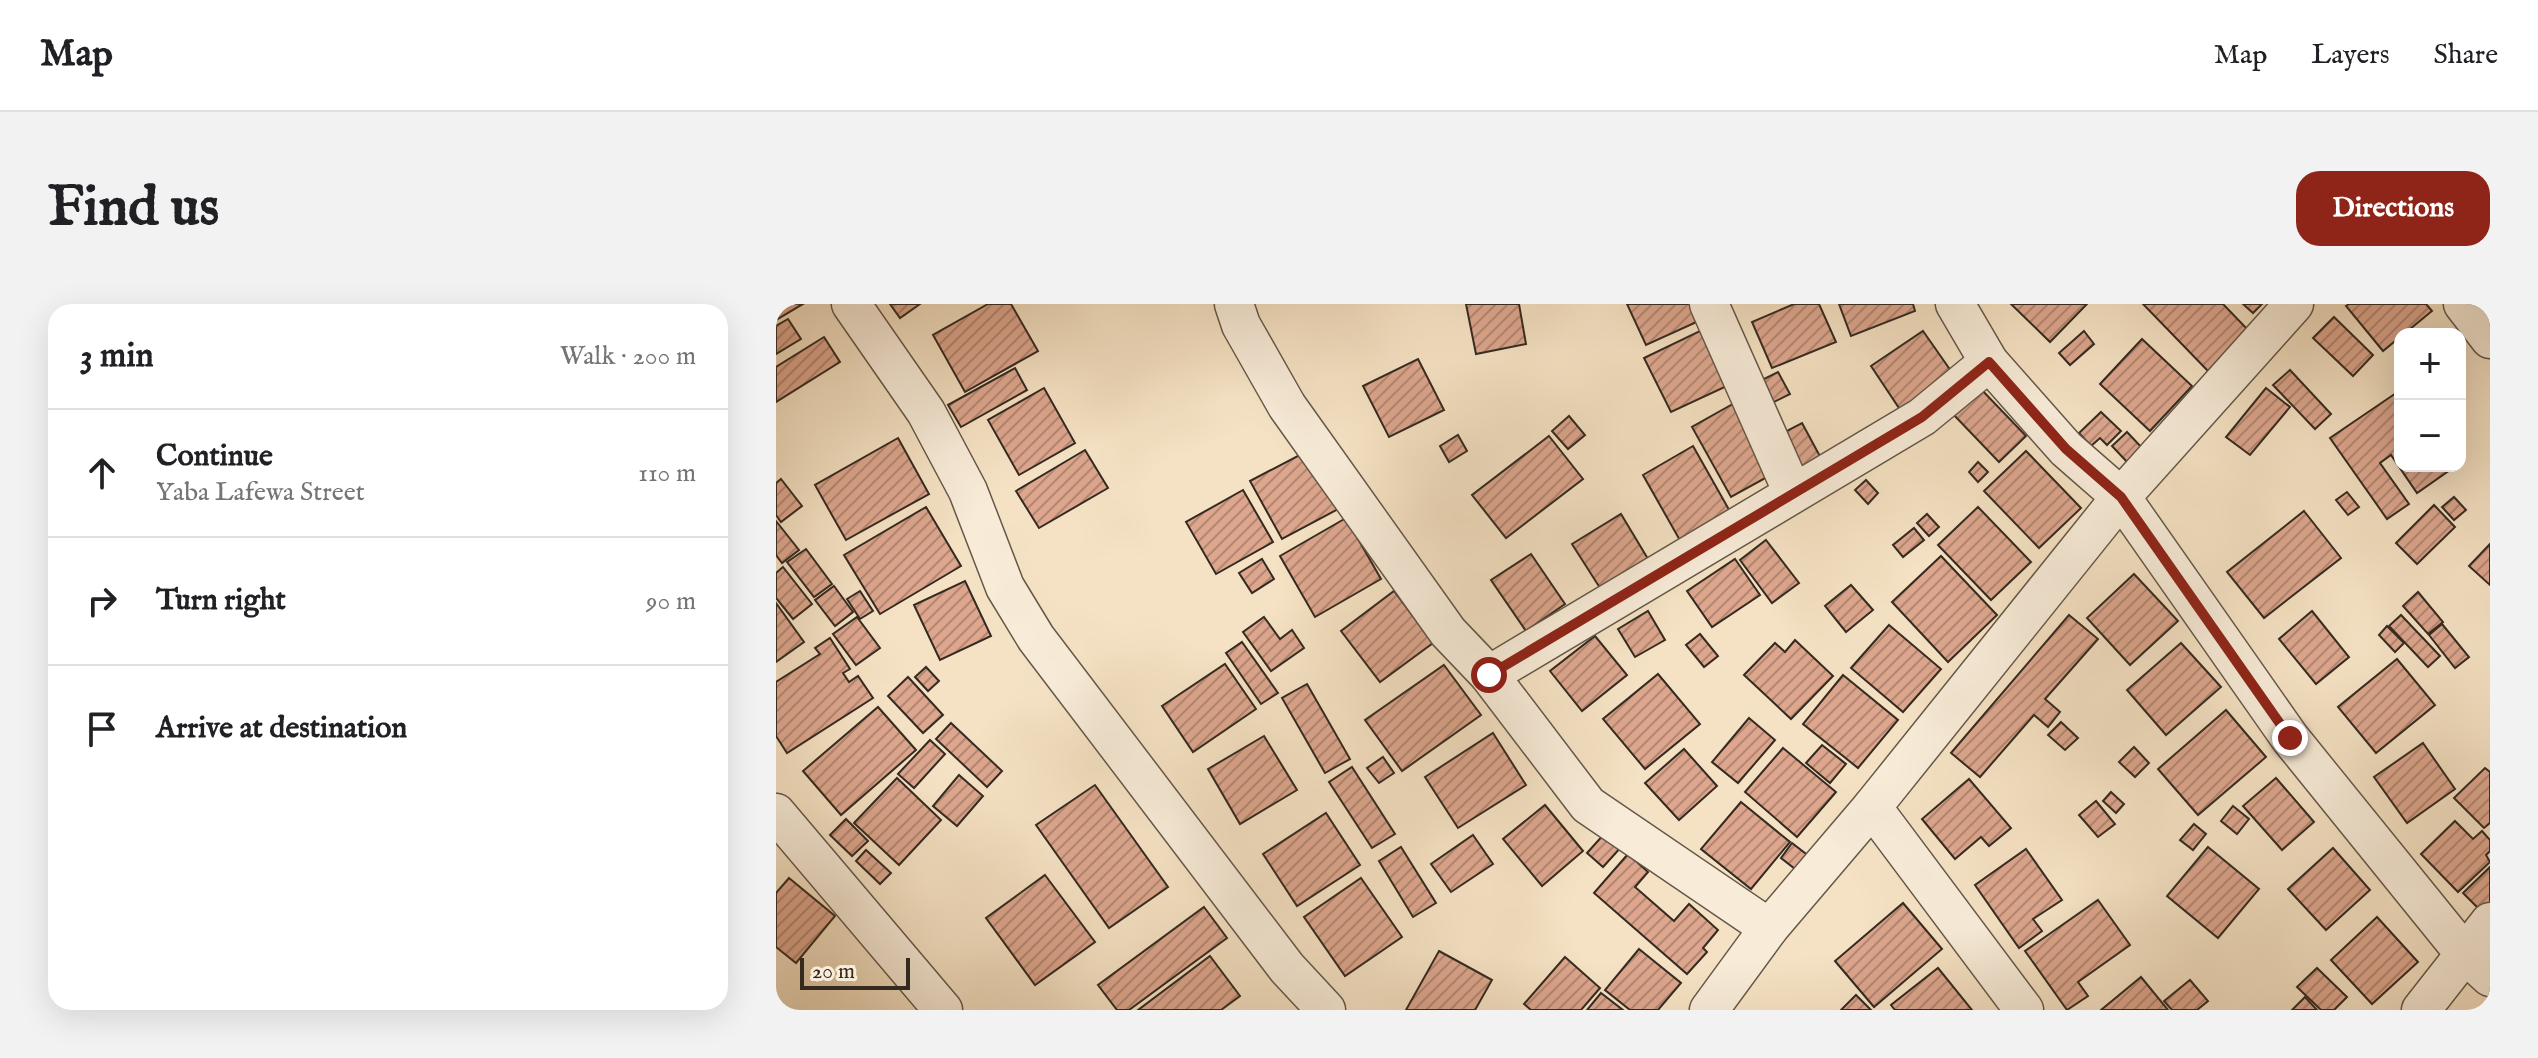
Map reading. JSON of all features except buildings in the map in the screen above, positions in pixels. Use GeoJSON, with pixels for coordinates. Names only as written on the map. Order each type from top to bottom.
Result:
{"type":"FeatureCollection","features":[{"type":"Feature","properties":{"kind":"street"},"geometry":{"type":"LineString","coordinates":[[851,304],[926,412],[968,491],[1005,587],[1036,638],[1287,968],[1326,1010]]}},
{"type":"Feature","properties":{"kind":"street"},"geometry":{"type":"LineString","coordinates":[[1234,304],[1241,325],[1287,406],[1448,632],[1489,675],[1588,805],[1769,928]]}},
{"type":"Feature","properties":{"kind":"street"},"geometry":{"type":"LineString","coordinates":[[1709,304],[1793,493]]}},
{"type":"Feature","properties":{"kind":"street"},"geometry":{"type":"LineString","coordinates":[[1955,304],[1989,362],[2066,449],[2121,497],[2290,738],[2477,965]]}},
{"type":"Feature","properties":{"kind":"street"},"geometry":{"type":"LineString","coordinates":[[1709,1010],[1769,928],[1872,807],[2121,497],[2294,304]]}},
{"type":"Feature","properties":{"kind":"street"},"geometry":{"type":"LineString","coordinates":[[2463,304],[2490,339]]}},
{"type":"Feature","properties":{"kind":"street"},"geometry":{"type":"LineString","coordinates":[[1489,675],[1922,417],[1989,362]]}},
{"type":"Feature","properties":{"kind":"street"},"geometry":{"type":"LineString","coordinates":[[1872,807],[2024,1010]]}},
{"type":"Feature","properties":{"kind":"street"},"geometry":{"type":"LineString","coordinates":[[776,813],[943,1010]]}},
{"type":"Feature","properties":{"kind":"street"},"geometry":{"type":"LineString","coordinates":[[2421,1010],[2477,965],[2490,922]]}},
{"type":"Feature","properties":{"kind":"route"},"geometry":{"type":"LineString","coordinates":[[1489,675],[1922,417],[1989,362],[2066,449],[2121,497],[2151,544],[2290,738]]}}]}
